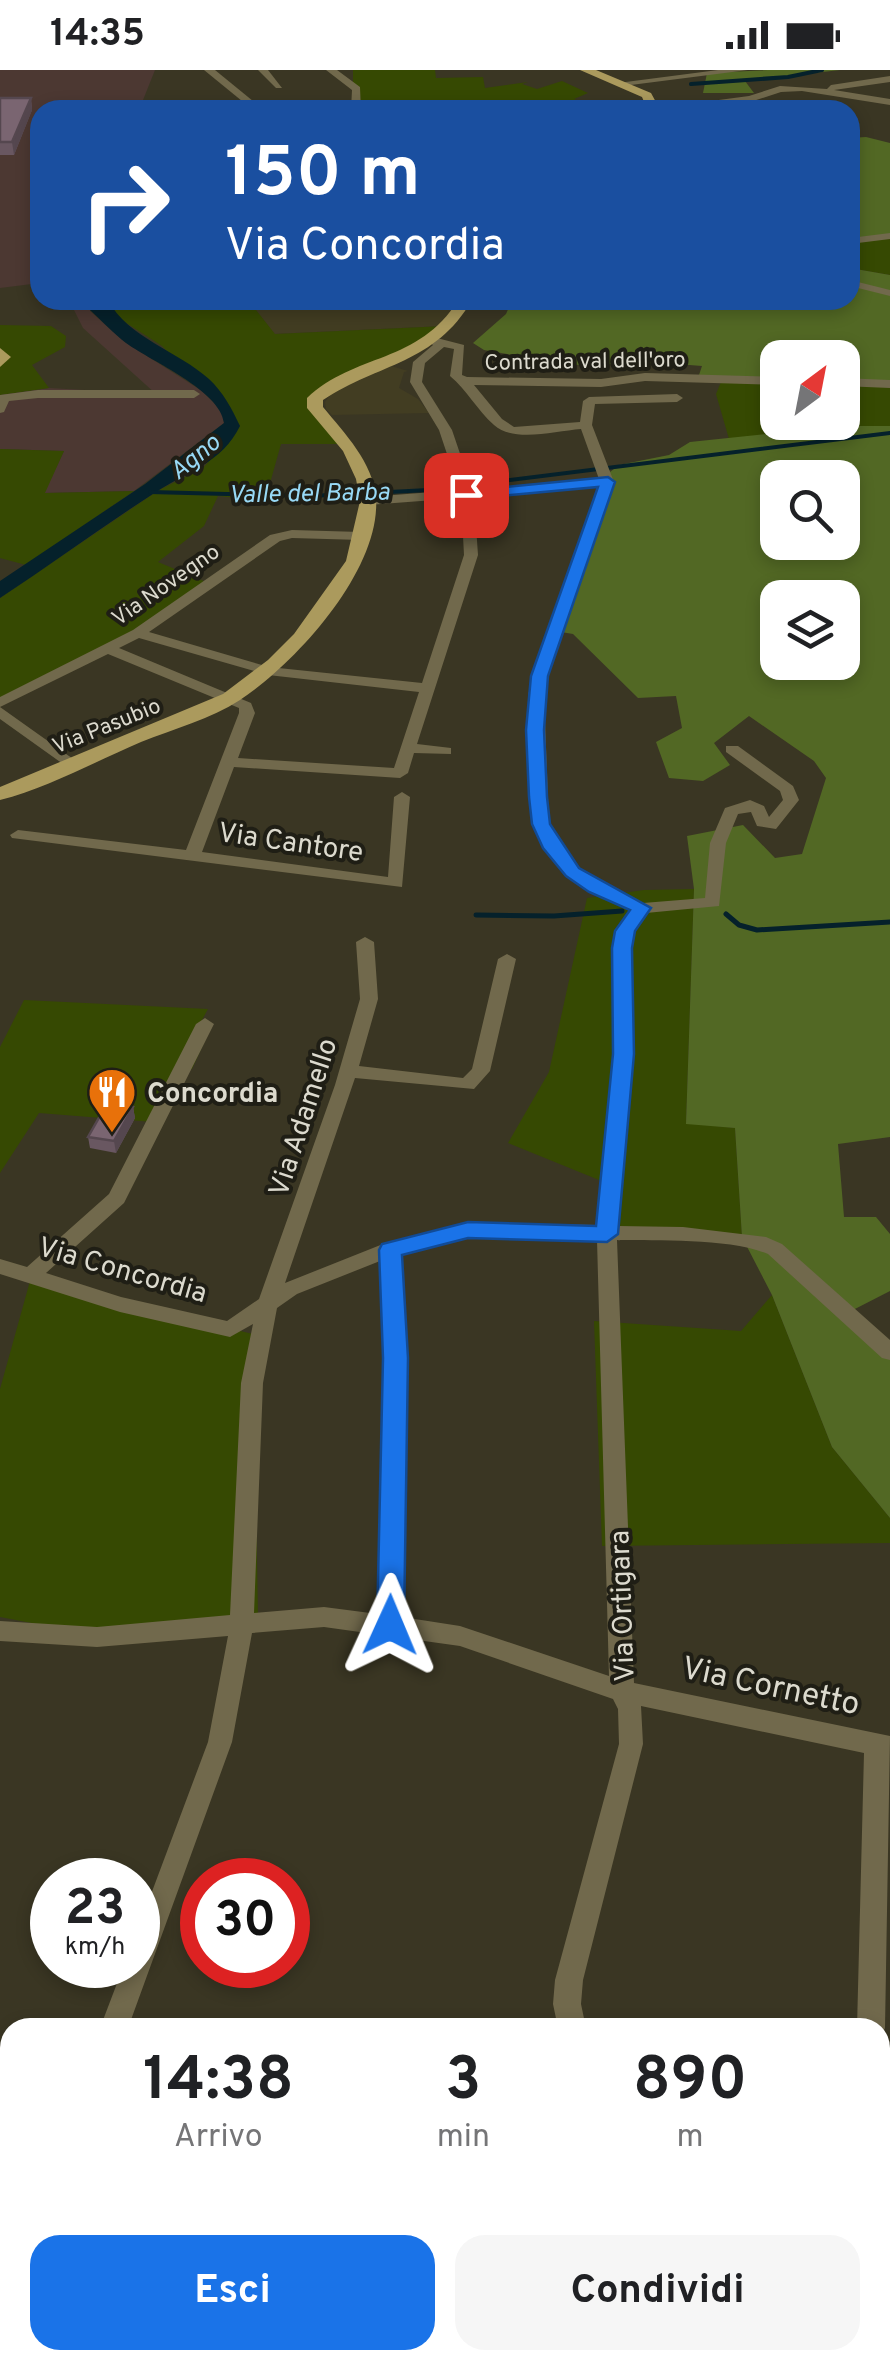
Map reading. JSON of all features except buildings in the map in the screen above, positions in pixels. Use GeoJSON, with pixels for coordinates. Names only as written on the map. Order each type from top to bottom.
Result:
{"type":"FeatureCollection","features":[{"type":"Feature","properties":{"kind":"main road"},"geometry":{"type":"LineString","coordinates":[[586,70],[624,83],[649,100]]}},
{"type":"Feature","properties":{"kind":"main road"},"geometry":{"type":"LineString","coordinates":[[368,496],[350,450],[313,403],[325,391],[437,342],[458,310]]}},
{"type":"Feature","properties":{"kind":"main road"},"geometry":{"type":"LineString","coordinates":[[0,352],[4,357],[0,363]]}},
{"type":"Feature","properties":{"kind":"main road","name":"Via Pasubio"},"geometry":{"type":"LineString","coordinates":[[0,794],[230,698],[268,671],[300,638],[355,561],[368,496]]}},
{"type":"Feature","properties":{"kind":"street"},"geometry":{"type":"LineString","coordinates":[[209,70],[247,100]]}},
{"type":"Feature","properties":{"kind":"street"},"geometry":{"type":"LineString","coordinates":[[263,70],[279,86]]}},
{"type":"Feature","properties":{"kind":"street"},"geometry":{"type":"LineString","coordinates":[[331,70],[357,89],[356,100]]}},
{"type":"Feature","properties":{"kind":"street"},"geometry":{"type":"LineString","coordinates":[[624,83],[744,70]]}},
{"type":"Feature","properties":{"kind":"street"},"geometry":{"type":"LineString","coordinates":[[824,90],[890,79]]}},
{"type":"Feature","properties":{"kind":"street"},"geometry":{"type":"LineString","coordinates":[[741,100],[780,89],[824,90],[890,102]]}},
{"type":"Feature","properties":{"kind":"street"},"geometry":{"type":"LineString","coordinates":[[860,240],[890,236]]}},
{"type":"Feature","properties":{"kind":"street"},"geometry":{"type":"LineString","coordinates":[[860,286],[890,294]]}},
{"type":"Feature","properties":{"kind":"street"},"geometry":{"type":"LineString","coordinates":[[230,698],[246,706],[247,713],[232,754],[400,774],[434,676],[471,555],[476,526],[440,418],[416,382],[419,362],[437,342]]}},
{"type":"Feature","properties":{"kind":"street","name":"Contrada val dell'oro"},"geometry":{"type":"LineString","coordinates":[[437,342],[460,348],[456,376],[465,381],[601,383],[644,377],[760,380]]}},
{"type":"Feature","properties":{"kind":"street"},"geometry":{"type":"LineString","coordinates":[[465,381],[498,422],[512,431],[586,425]]}},
{"type":"Feature","properties":{"kind":"street"},"geometry":{"type":"LineString","coordinates":[[860,383],[890,384]]}},
{"type":"Feature","properties":{"kind":"street"},"geometry":{"type":"LineString","coordinates":[[0,409],[4,398],[27,395],[194,394]]}},
{"type":"Feature","properties":{"kind":"street"},"geometry":{"type":"LineString","coordinates":[[677,398],[589,401],[586,425],[608,482],[540,676],[535,730],[541,824],[552,848],[572,872],[596,888],[641,908],[713,902],[718,843],[731,811],[750,805],[758,809],[763,823],[770,826],[791,800],[787,788],[732,749]]}},
{"type":"Feature","properties":{"kind":"street"},"geometry":{"type":"LineString","coordinates":[[368,496],[608,482]]}},
{"type":"Feature","properties":{"kind":"street","name":"Via Novegno"},"geometry":{"type":"LineString","coordinates":[[0,703],[138,634],[274,538],[292,534],[361,536]]}},
{"type":"Feature","properties":{"kind":"street"},"geometry":{"type":"LineString","coordinates":[[138,634],[268,671],[427,688]]}},
{"type":"Feature","properties":{"kind":"street","name":"Via Pasubio"},"geometry":{"type":"LineString","coordinates":[[108,649],[230,698]]}},
{"type":"Feature","properties":{"kind":"street"},"geometry":{"type":"LineString","coordinates":[[0,712],[70,764]]}},
{"type":"Feature","properties":{"kind":"street"},"geometry":{"type":"LineString","coordinates":[[408,748],[445,751]]}},
{"type":"Feature","properties":{"kind":"street","name":"Via Cantore"},"geometry":{"type":"LineString","coordinates":[[232,754],[192,856],[396,883],[402,798]]}},
{"type":"Feature","properties":{"kind":"street"},"geometry":{"type":"LineString","coordinates":[[18,836],[192,856]]}},
{"type":"Feature","properties":{"kind":"street","name":"Via Ortigara"},"geometry":{"type":"LineString","coordinates":[[570,2018],[569,1980],[631,1744],[630,1709],[622,1691],[607,1234],[624,1054],[622,948],[625,931],[641,908]]}},
{"type":"Feature","properties":{"kind":"street","name":"Via Adamello"},"geometry":{"type":"LineString","coordinates":[[268,1306],[369,999],[365,942]]}},
{"type":"Feature","properties":{"kind":"street"},"geometry":{"type":"LineString","coordinates":[[346,1071],[466,1085],[481,1071],[508,959]]}},
{"type":"Feature","properties":{"kind":"street"},"geometry":{"type":"LineString","coordinates":[[32,1274],[117,1198],[205,1024]]}},
{"type":"Feature","properties":{"kind":"street","name":"Via Concordia"},"geometry":{"type":"LineString","coordinates":[[0,1266],[120,1304],[230,1329],[290,1289],[390,1250],[468,1230],[683,1234],[768,1245],[890,1352]]}},
{"type":"Feature","properties":{"kind":"street"},"geometry":{"type":"LineString","coordinates":[[390,1250],[396,1358],[390,1625]]}},
{"type":"Feature","properties":{"kind":"street"},"geometry":{"type":"LineString","coordinates":[[118,2018],[220,1742],[242,1624],[252,1382],[268,1306]]}},
{"type":"Feature","properties":{"kind":"street","name":"Via Cornetto"},"geometry":{"type":"LineString","coordinates":[[0,1631],[97,1637],[324,1617],[390,1625],[460,1636],[622,1691],[883,1745],[871,2018]]}},
{"type":"Feature","properties":{"kind":"shaded area"},"geometry":{"type":"Polygon","coordinates":[[[0,70],[155,70],[143,100],[30,100],[30,284],[0,288],[0,70]]]}},
{"type":"Feature","properties":{"kind":"shaded area"},"geometry":{"type":"Polygon","coordinates":[[[74,310],[90,310],[125,342],[202,391],[222,411],[224,423],[134,491],[44,493],[64,451],[0,449],[0,395],[49,388],[156,394],[83,328],[74,310]]]}},
{"type":"Feature","properties":{"kind":"shaded area"},"geometry":{"type":"Polygon","coordinates":[[[256,310],[456,310],[445,326],[274,334],[256,310]]]}},
{"type":"Feature","properties":{"kind":"shaded area"},"geometry":{"type":"Polygon","coordinates":[[[391,366],[408,371],[404,372],[399,388],[418,399],[429,413],[332,415],[326,409],[325,402],[332,392],[391,366]]]}},
{"type":"Feature","properties":{"kind":"green space"},"geometry":{"type":"Polygon","coordinates":[[[353,70],[435,70],[436,78],[483,77],[485,88],[528,82],[522,84],[537,89],[562,81],[588,93],[577,100],[353,100],[353,70]]]}},
{"type":"Feature","properties":{"kind":"green space"},"geometry":{"type":"Polygon","coordinates":[[[840,70],[745,81],[754,93],[703,93],[707,73],[840,70]]]}},
{"type":"Feature","properties":{"kind":"green space"},"geometry":{"type":"Polygon","coordinates":[[[860,137],[890,143],[890,235],[860,238],[860,137]]]}},
{"type":"Feature","properties":{"kind":"green space"},"geometry":{"type":"Polygon","coordinates":[[[890,235],[890,275],[860,270],[860,238],[890,235]]]}},
{"type":"Feature","properties":{"kind":"green space"},"geometry":{"type":"Polygon","coordinates":[[[860,270],[890,275],[890,386],[860,385],[860,340],[760,340],[760,383],[697,381],[702,366],[570,365],[484,350],[473,343],[508,310],[860,310],[860,270]]]}},
{"type":"Feature","properties":{"kind":"green space"},"geometry":{"type":"Polygon","coordinates":[[[113,310],[256,310],[275,334],[445,326],[316,398],[347,444],[281,444],[265,501],[218,496],[204,526],[158,562],[211,584],[168,615],[0,701],[0,598],[159,490],[203,468],[240,426],[162,346],[117,317],[113,310]]]}},
{"type":"Feature","properties":{"kind":"green space"},"geometry":{"type":"Polygon","coordinates":[[[0,325],[51,326],[66,336],[65,347],[32,365],[49,388],[0,395],[0,325]]]}},
{"type":"Feature","properties":{"kind":"green space"},"geometry":{"type":"Polygon","coordinates":[[[721,382],[760,383],[760,436],[729,439],[716,394],[721,382]]]}},
{"type":"Feature","properties":{"kind":"green space"},"geometry":{"type":"Polygon","coordinates":[[[860,385],[890,386],[890,426],[860,426],[860,385]]]}},
{"type":"Feature","properties":{"kind":"green space"},"geometry":{"type":"Polygon","coordinates":[[[860,426],[890,426],[890,1137],[838,1144],[844,1217],[876,1217],[890,1234],[890,1291],[851,1311],[890,1353],[890,1518],[832,1447],[772,1295],[742,1237],[735,1128],[686,1124],[694,889],[687,836],[743,825],[775,858],[802,854],[826,778],[814,761],[749,716],[714,743],[730,765],[703,781],[669,778],[656,742],[682,728],[676,696],[638,698],[573,634],[555,631],[559,614],[574,596],[601,503],[611,494],[607,484],[610,472],[619,465],[669,455],[690,442],[760,435],[760,440],[860,440],[860,426]]]}},
{"type":"Feature","properties":{"kind":"green space"},"geometry":{"type":"Polygon","coordinates":[[[0,449],[64,451],[45,493],[134,491],[26,565],[0,558],[0,449]]]}},
{"type":"Feature","properties":{"kind":"green space"},"geometry":{"type":"Polygon","coordinates":[[[694,889],[686,1123],[735,1128],[742,1237],[619,1226],[599,1180],[508,1143],[549,1072],[587,898],[644,890],[694,889]]]}},
{"type":"Feature","properties":{"kind":"green space"},"geometry":{"type":"Polygon","coordinates":[[[24,1000],[208,1009],[196,1031],[208,1034],[192,1069],[176,1075],[153,1122],[39,1113],[0,1173],[0,1047],[24,1000]]]}},
{"type":"Feature","properties":{"kind":"green space"},"geometry":{"type":"Polygon","coordinates":[[[30,1281],[265,1337],[256,1488],[258,1620],[74,1631],[0,1617],[0,1389],[30,1281]]]}},
{"type":"Feature","properties":{"kind":"green space"},"geometry":{"type":"Polygon","coordinates":[[[772,1295],[832,1447],[890,1518],[890,1543],[602,1546],[594,1321],[741,1331],[772,1295]]]}},
{"type":"Feature","properties":{"kind":"water","name":"Agno"},"geometry":{"type":"Polygon","coordinates":[[[90,310],[115,310],[141,334],[197,369],[219,389],[240,426],[214,458],[136,505],[0,598],[0,581],[145,484],[224,423],[220,411],[198,388],[112,332],[90,310]]]}},
{"type":"Feature","properties":{"kind":"waterway"},"geometry":{"type":"LineString","coordinates":[[691,84],[788,77],[822,70]]}},
{"type":"Feature","properties":{"kind":"waterway","name":"Valle del Barba"},"geometry":{"type":"LineString","coordinates":[[150,492],[310,496],[429,490],[890,433]]}},
{"type":"Feature","properties":{"kind":"waterway"},"geometry":{"type":"LineString","coordinates":[[476,915],[554,916],[622,911]]}},
{"type":"Feature","properties":{"kind":"waterway"},"geometry":{"type":"LineString","coordinates":[[726,914],[739,925],[757,930],[890,922]]}},
{"type":"Feature","properties":{"kind":"place","name":"Concordia"},"geometry":{"type":"Point","coordinates":[112,1134]}},
{"type":"Feature","properties":{"kind":"route"},"geometry":{"type":"LineString","coordinates":[[390,1625],[396,1358],[390,1250],[468,1230],[607,1234],[624,1054],[622,948],[625,931],[641,908],[584,882],[572,872],[552,848],[541,824],[538,797],[535,730],[540,676],[608,482],[466,495]]}}]}
